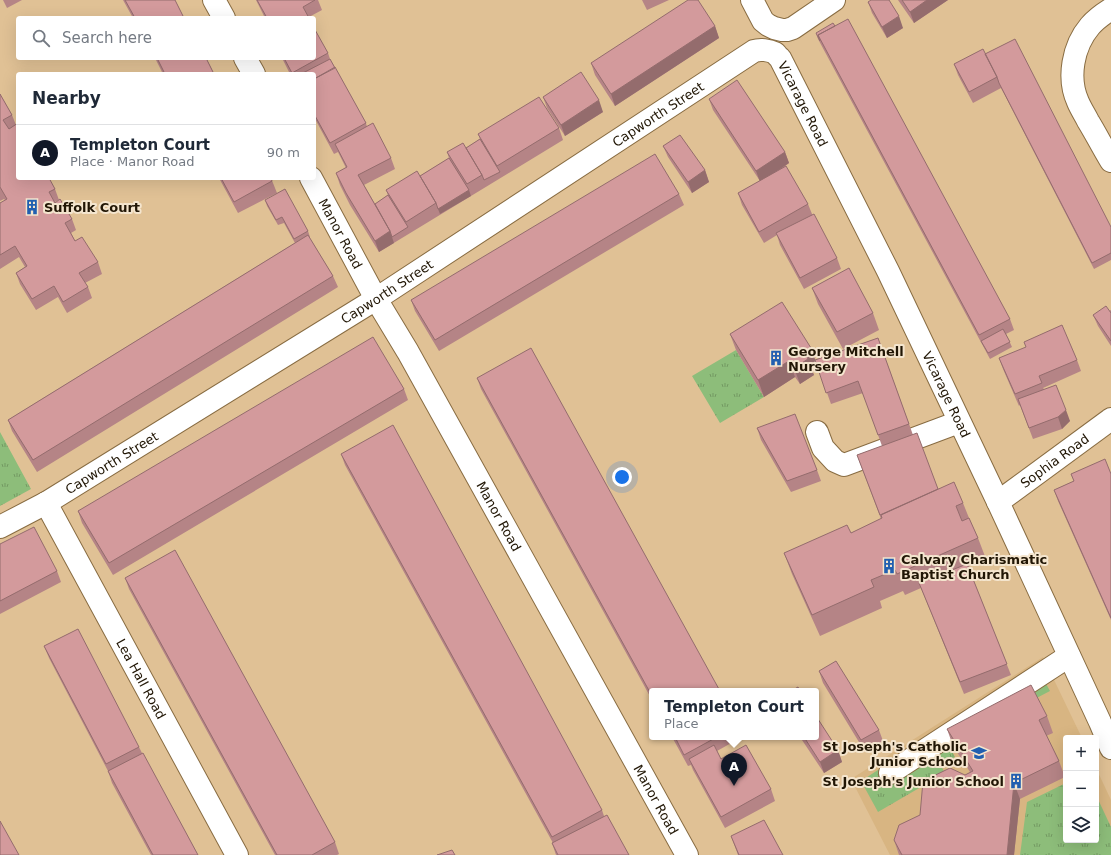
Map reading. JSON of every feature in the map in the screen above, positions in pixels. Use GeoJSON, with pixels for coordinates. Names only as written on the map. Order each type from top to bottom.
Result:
{"type":"FeatureCollection","features":[{"type":"Feature","properties":{"kind":"street"},"geometry":{"type":"LineString","coordinates":[[214,0],[223,16]]}},
{"type":"Feature","properties":{"kind":"street"},"geometry":{"type":"LineString","coordinates":[[752,0],[763,21],[774,28],[787,30],[793,28],[834,0]]}},
{"type":"Feature","properties":{"kind":"street"},"geometry":{"type":"LineString","coordinates":[[1111,9],[1100,16],[1089,27],[1080,41],[1075,55],[1072,71],[1078,102],[1111,161]]}},
{"type":"Feature","properties":{"kind":"street","name":"Capworth Street"},"geometry":{"type":"LineString","coordinates":[[0,527],[46,503],[376,299],[754,51],[768,51]]}},
{"type":"Feature","properties":{"kind":"street","name":"Vicarage Road"},"geometry":{"type":"LineString","coordinates":[[768,51],[774,53],[780,58],[888,271],[998,502],[1069,656],[1106,718],[1111,748]]}},
{"type":"Feature","properties":{"kind":"street"},"geometry":{"type":"LineString","coordinates":[[246,60],[253,72]]}},
{"type":"Feature","properties":{"kind":"street","name":"Manor Road"},"geometry":{"type":"LineString","coordinates":[[312,180],[376,299],[408,352],[686,855]]}},
{"type":"Feature","properties":{"kind":"street","name":"Sophia Road"},"geometry":{"type":"LineString","coordinates":[[998,502],[1111,419]]}},
{"type":"Feature","properties":{"kind":"street"},"geometry":{"type":"LineString","coordinates":[[817,432],[823,448],[835,462],[844,465],[959,422]]}},
{"type":"Feature","properties":{"kind":"street","name":"Lea Hall Road"},"geometry":{"type":"LineString","coordinates":[[46,503],[237,855]]}},
{"type":"Feature","properties":{"kind":"street"},"geometry":{"type":"LineString","coordinates":[[890,772],[1069,656]]}},
{"type":"Feature","properties":{"kind":"shaded area","name":"St Joseph's Catholic Junior School"},"geometry":{"type":"Polygon","coordinates":[[[1043,657],[1081,735],[1063,735],[1063,843],[1099,843],[1099,774],[1111,800],[1111,855],[890,855],[851,779],[1043,657]]]}},
{"type":"Feature","properties":{"kind":"green space"},"geometry":{"type":"Polygon","coordinates":[[[736,350],[764,397],[720,423],[692,376],[736,350]]]}},
{"type":"Feature","properties":{"kind":"green space"},"geometry":{"type":"Polygon","coordinates":[[[0,432],[31,489],[0,506],[0,432]]]}},
{"type":"Feature","properties":{"kind":"green space"},"geometry":{"type":"Polygon","coordinates":[[[1037,667],[1050,691],[948,744],[955,757],[941,766],[945,773],[878,812],[861,781],[1037,667]]]}},
{"type":"Feature","properties":{"kind":"green space"},"geometry":{"type":"Polygon","coordinates":[[[1063,784],[1063,843],[1099,843],[1099,801],[1111,827],[1111,855],[1020,855],[1027,802],[1063,784]]]}},
{"type":"Feature","properties":{"kind":"building"},"geometry":{"type":"Polygon","coordinates":[[[125,0],[175,0],[183,16],[134,16],[125,0]]]}},
{"type":"Feature","properties":{"kind":"building"},"geometry":{"type":"Polygon","coordinates":[[[257,0],[315,0],[303,7],[308,16],[266,16],[257,0]]]}},
{"type":"Feature","properties":{"kind":"building"},"geometry":{"type":"Polygon","coordinates":[[[688,0],[698,0],[715,26],[611,94],[591,63],[688,0]]]}},
{"type":"Feature","properties":{"kind":"building"},"geometry":{"type":"Polygon","coordinates":[[[871,0],[889,0],[899,16],[882,27],[868,2],[871,0]]]}},
{"type":"Feature","properties":{"kind":"building"},"geometry":{"type":"Polygon","coordinates":[[[902,0],[927,0],[910,12],[902,0]]]}},
{"type":"Feature","properties":{"kind":"building"},"geometry":{"type":"Polygon","coordinates":[[[848,19],[1010,319],[979,335],[818,35],[848,19]]]}},
{"type":"Feature","properties":{"kind":"building"},"geometry":{"type":"Polygon","coordinates":[[[833,23],[835,26],[818,35],[820,41],[816,33],[833,23]]]}},
{"type":"Feature","properties":{"kind":"building"},"geometry":{"type":"Polygon","coordinates":[[[316,32],[328,53],[316,60],[316,32]]]}},
{"type":"Feature","properties":{"kind":"building"},"geometry":{"type":"Polygon","coordinates":[[[1015,39],[1111,227],[1111,253],[1092,263],[985,54],[1015,39]]]}},
{"type":"Feature","properties":{"kind":"building"},"geometry":{"type":"Polygon","coordinates":[[[983,49],[997,77],[969,92],[954,64],[983,49]]]}},
{"type":"Feature","properties":{"kind":"building"},"geometry":{"type":"Polygon","coordinates":[[[330,59],[335,68],[316,78],[316,72],[305,72],[330,59]]]}},
{"type":"Feature","properties":{"kind":"building"},"geometry":{"type":"Polygon","coordinates":[[[158,60],[207,60],[213,72],[164,72],[158,60]]]}},
{"type":"Feature","properties":{"kind":"building"},"geometry":{"type":"Polygon","coordinates":[[[285,60],[315,60],[294,72],[291,72],[285,60]]]}},
{"type":"Feature","properties":{"kind":"building"},"geometry":{"type":"Polygon","coordinates":[[[335,67],[366,123],[330,143],[316,118],[316,78],[335,67]]]}},
{"type":"Feature","properties":{"kind":"building"},"geometry":{"type":"Polygon","coordinates":[[[581,72],[599,100],[561,125],[543,97],[581,72]]]}},
{"type":"Feature","properties":{"kind":"building"},"geometry":{"type":"Polygon","coordinates":[[[737,80],[785,152],[756,171],[709,99],[737,80]]]}},
{"type":"Feature","properties":{"kind":"building","name":"Suffolk Court"},"geometry":{"type":"Polygon","coordinates":[[[0,94],[12,115],[3,120],[9,129],[16,124],[16,180],[50,180],[55,189],[49,192],[55,203],[60,199],[72,219],[65,223],[75,241],[82,237],[98,262],[79,273],[88,287],[63,302],[54,286],[32,299],[16,273],[27,266],[15,246],[0,255],[0,203],[7,199],[0,187],[0,94]]]}},
{"type":"Feature","properties":{"kind":"building"},"geometry":{"type":"Polygon","coordinates":[[[539,97],[559,128],[497,166],[478,134],[539,97]]]}},
{"type":"Feature","properties":{"kind":"building"},"geometry":{"type":"Polygon","coordinates":[[[373,123],[391,158],[358,175],[390,231],[375,241],[346,193],[336,173],[347,167],[335,144],[373,123]]]}},
{"type":"Feature","properties":{"kind":"building"},"geometry":{"type":"Polygon","coordinates":[[[680,135],[705,170],[688,182],[663,146],[680,135]]]}},
{"type":"Feature","properties":{"kind":"building"},"geometry":{"type":"Polygon","coordinates":[[[480,139],[500,172],[484,180],[466,148],[480,139]]]}},
{"type":"Feature","properties":{"kind":"building"},"geometry":{"type":"Polygon","coordinates":[[[463,143],[482,175],[467,184],[447,152],[463,143]]]}},
{"type":"Feature","properties":{"kind":"building"},"geometry":{"type":"Polygon","coordinates":[[[655,154],[679,194],[435,340],[411,300],[655,154]]]}},
{"type":"Feature","properties":{"kind":"building"},"geometry":{"type":"Polygon","coordinates":[[[449,158],[469,190],[438,209],[420,176],[449,158]]]}},
{"type":"Feature","properties":{"kind":"building"},"geometry":{"type":"Polygon","coordinates":[[[786,166],[808,204],[759,232],[738,193],[786,166]]]}},
{"type":"Feature","properties":{"kind":"building"},"geometry":{"type":"Polygon","coordinates":[[[417,171],[436,203],[406,222],[386,190],[417,171]]]}},
{"type":"Feature","properties":{"kind":"building"},"geometry":{"type":"Polygon","coordinates":[[[222,180],[272,180],[272,181],[234,202],[222,180]]]}},
{"type":"Feature","properties":{"kind":"building"},"geometry":{"type":"Polygon","coordinates":[[[285,189],[308,231],[294,239],[282,217],[276,220],[265,200],[285,189]]]}},
{"type":"Feature","properties":{"kind":"building"},"geometry":{"type":"Polygon","coordinates":[[[388,195],[408,227],[392,237],[375,204],[388,195]]]}},
{"type":"Feature","properties":{"kind":"building"},"geometry":{"type":"Polygon","coordinates":[[[814,214],[837,258],[800,278],[776,233],[814,214]]]}},
{"type":"Feature","properties":{"kind":"building"},"geometry":{"type":"Polygon","coordinates":[[[308,235],[333,276],[33,460],[8,420],[308,235]]]}},
{"type":"Feature","properties":{"kind":"building","name":"George Mitchell Nursery"},"geometry":{"type":"Polygon","coordinates":[[[849,268],[873,313],[837,332],[812,288],[849,268]]]}},
{"type":"Feature","properties":{"kind":"building","name":"George Mitchell Nursery"},"geometry":{"type":"Polygon","coordinates":[[[782,302],[811,348],[804,352],[808,359],[794,368],[789,361],[758,380],[730,334],[782,302]]]}},
{"type":"Feature","properties":{"kind":"building"},"geometry":{"type":"Polygon","coordinates":[[[1106,306],[1111,313],[1111,341],[1093,315],[1106,306]]]}},
{"type":"Feature","properties":{"kind":"building"},"geometry":{"type":"Polygon","coordinates":[[[1062,325],[1077,360],[1039,376],[1042,383],[1015,394],[999,358],[1026,347],[1024,342],[1062,325]]]}},
{"type":"Feature","properties":{"kind":"building"},"geometry":{"type":"Polygon","coordinates":[[[1003,329],[1010,342],[988,353],[981,341],[1003,329]]]}},
{"type":"Feature","properties":{"kind":"building"},"geometry":{"type":"Polygon","coordinates":[[[373,337],[404,389],[109,563],[78,511],[373,337]]]}},
{"type":"Feature","properties":{"kind":"building"},"geometry":{"type":"Polygon","coordinates":[[[878,338],[909,424],[878,435],[858,381],[826,393],[815,360],[878,338]]]}},
{"type":"Feature","properties":{"kind":"building"},"geometry":{"type":"Polygon","coordinates":[[[531,348],[718,688],[649,688],[649,691],[477,378],[531,348]]]}},
{"type":"Feature","properties":{"kind":"building"},"geometry":{"type":"Polygon","coordinates":[[[1056,385],[1066,410],[1058,417],[1029,428],[1018,399],[1056,385]]]}},
{"type":"Feature","properties":{"kind":"building"},"geometry":{"type":"Polygon","coordinates":[[[795,414],[817,470],[787,481],[757,428],[795,414]]]}},
{"type":"Feature","properties":{"kind":"building"},"geometry":{"type":"Polygon","coordinates":[[[393,425],[602,810],[552,837],[341,454],[393,425]]]}},
{"type":"Feature","properties":{"kind":"building"},"geometry":{"type":"Polygon","coordinates":[[[917,433],[938,489],[880,515],[857,455],[917,433]]]}},
{"type":"Feature","properties":{"kind":"building"},"geometry":{"type":"Polygon","coordinates":[[[1105,459],[1111,474],[1111,618],[1054,490],[1074,481],[1071,474],[1105,459]]]}},
{"type":"Feature","properties":{"kind":"building","name":"Calvary Charismatic Baptist Church"},"geometry":{"type":"Polygon","coordinates":[[[954,482],[963,503],[956,506],[962,521],[969,518],[978,538],[897,574],[895,570],[871,580],[874,587],[812,615],[784,553],[847,525],[851,533],[882,518],[881,515],[954,482]]]}},
{"type":"Feature","properties":{"kind":"building"},"geometry":{"type":"Polygon","coordinates":[[[34,527],[57,571],[0,601],[0,544],[34,527]]]}},
{"type":"Feature","properties":{"kind":"building"},"geometry":{"type":"Polygon","coordinates":[[[175,550],[335,842],[312,855],[277,855],[125,578],[175,550]]]}},
{"type":"Feature","properties":{"kind":"building"},"geometry":{"type":"Polygon","coordinates":[[[967,564],[1007,664],[960,682],[919,583],[967,564]]]}},
{"type":"Feature","properties":{"kind":"building"},"geometry":{"type":"Polygon","coordinates":[[[78,629],[139,747],[106,764],[44,646],[78,629]]]}},
{"type":"Feature","properties":{"kind":"building"},"geometry":{"type":"Polygon","coordinates":[[[836,661],[879,730],[861,740],[819,671],[836,661]]]}},
{"type":"Feature","properties":{"kind":"building","name":"St Joseph's Junior School"},"geometry":{"type":"Polygon","coordinates":[[[1031,685],[1047,716],[1039,720],[1059,761],[1014,783],[1007,855],[902,855],[894,840],[899,825],[920,815],[923,781],[950,768],[965,775],[973,771],[947,729],[1031,685]]]}},
{"type":"Feature","properties":{"kind":"building"},"geometry":{"type":"Polygon","coordinates":[[[819,721],[838,750],[820,762],[806,740],[819,740],[819,721]]]}},
{"type":"Feature","properties":{"kind":"building"},"geometry":{"type":"Polygon","coordinates":[[[676,740],[712,740],[684,755],[676,740]]]}},
{"type":"Feature","properties":{"kind":"building"},"geometry":{"type":"Polygon","coordinates":[[[714,745],[721,759],[746,745],[771,789],[721,817],[689,759],[714,745]]]}},
{"type":"Feature","properties":{"kind":"building"},"geometry":{"type":"Polygon","coordinates":[[[143,753],[198,855],[153,855],[108,771],[143,753]]]}},
{"type":"Feature","properties":{"kind":"building"},"geometry":{"type":"Polygon","coordinates":[[[607,815],[629,855],[558,855],[552,843],[607,815]]]}},
{"type":"Feature","properties":{"kind":"building"},"geometry":{"type":"Polygon","coordinates":[[[764,820],[783,855],[739,855],[731,836],[764,820]]]}},
{"type":"Feature","properties":{"kind":"building"},"geometry":{"type":"Polygon","coordinates":[[[0,821],[19,855],[0,855],[0,821]]]}},
{"type":"Feature","properties":{"kind":"building"},"geometry":{"type":"Polygon","coordinates":[[[452,850],[455,855],[437,855],[452,850]]]}},
{"type":"Feature","properties":{"kind":"place","name":"Suffolk Court"},"geometry":{"type":"Point","coordinates":[32,207]}},
{"type":"Feature","properties":{"kind":"place","name":"George Mitchell Nursery"},"geometry":{"type":"Point","coordinates":[776,358]}},
{"type":"Feature","properties":{"kind":"place","name":"Calvary Charismatic Baptist Church"},"geometry":{"type":"Point","coordinates":[889,566]}},
{"type":"Feature","properties":{"kind":"place","name":"St Joseph's Catholic Junior School"},"geometry":{"type":"Point","coordinates":[979,753]}},
{"type":"Feature","properties":{"kind":"place","name":"St Joseph's Junior School"},"geometry":{"type":"Point","coordinates":[1016,781]}},
{"type":"Feature","properties":{"kind":"place","name":"Templeton Court"},"geometry":{"type":"Point","coordinates":[734,786]}}]}
